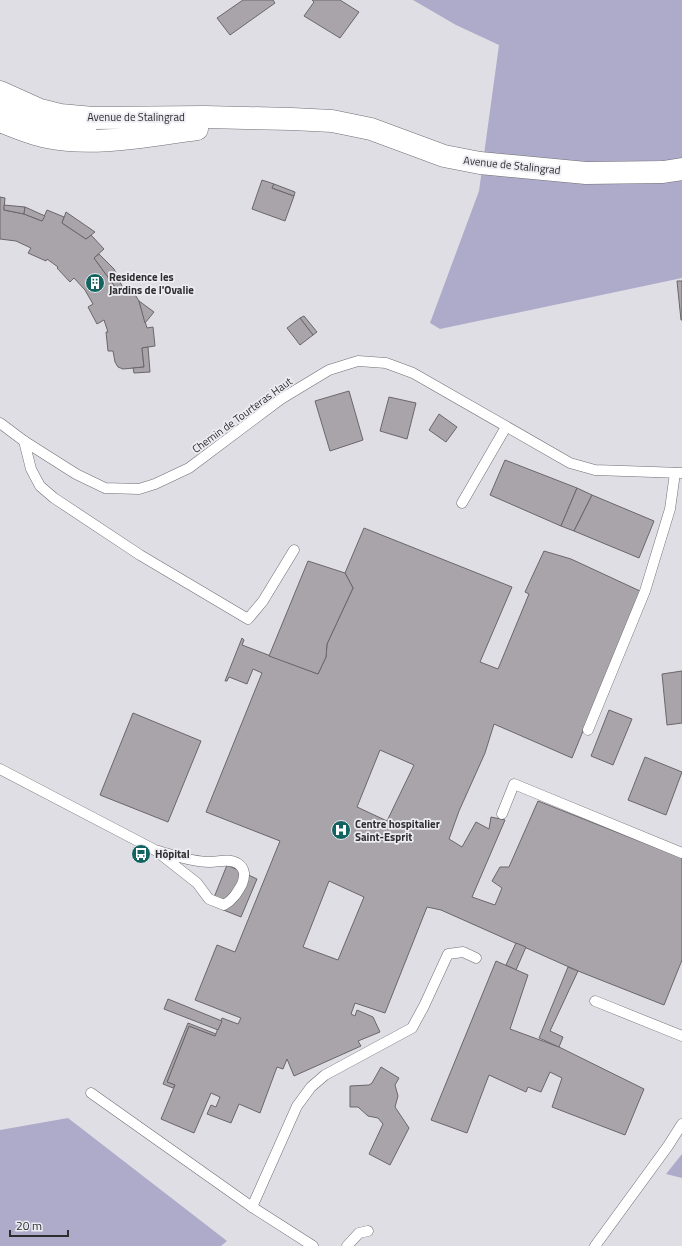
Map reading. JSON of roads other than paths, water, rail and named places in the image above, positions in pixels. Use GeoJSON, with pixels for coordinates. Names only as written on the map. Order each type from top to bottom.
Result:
{"type":"FeatureCollection","features":[{"type":"Feature","properties":{"kind":"main road","name":"Avenue de Stalingrad"},"geometry":{"type":"LineString","coordinates":[[0,92],[40,110],[60,115],[92,118],[276,118],[332,122],[371,129],[444,156],[480,163],[586,173],[663,172],[682,169]]}},
{"type":"Feature","properties":{"kind":"main road","name":"Avenue de Stalingrad"},"geometry":{"type":"LineString","coordinates":[[0,121],[47,137],[73,140],[136,137],[276,118]]}},
{"type":"Feature","properties":{"kind":"street"},"geometry":{"type":"LineString","coordinates":[[0,108],[40,125],[73,129],[85,126],[90,123],[92,118]]}},
{"type":"Feature","properties":{"kind":"lane","name":"Chemin de Tourteras Haut"},"geometry":{"type":"LineString","coordinates":[[0,423],[24,441],[76,474],[106,488],[139,489],[155,484],[189,468],[280,399],[329,370],[358,361],[386,363],[413,373],[560,459],[595,470],[679,473]]}},
{"type":"Feature","properties":{"kind":"lane"},"geometry":{"type":"LineString","coordinates":[[462,503],[506,427]]}},
{"type":"Feature","properties":{"kind":"lane"},"geometry":{"type":"LineString","coordinates":[[24,441],[31,469],[40,486],[54,498],[140,555],[248,619],[263,601],[294,550]]}},
{"type":"Feature","properties":{"kind":"lane"},"geometry":{"type":"LineString","coordinates":[[588,730],[644,591],[670,509],[679,473]]}},
{"type":"Feature","properties":{"kind":"lane"},"geometry":{"type":"LineString","coordinates":[[0,770],[156,850],[197,883],[209,899],[216,903],[224,905],[230,902],[238,892],[245,878],[243,869],[239,864],[232,861],[197,860],[156,850]]}},
{"type":"Feature","properties":{"kind":"lane"},"geometry":{"type":"LineString","coordinates":[[502,814],[514,784],[682,853]]}},
{"type":"Feature","properties":{"kind":"lane"},"geometry":{"type":"LineString","coordinates":[[252,1207],[297,1106],[311,1087],[325,1075],[412,1028],[448,954],[463,952],[476,958]]}},
{"type":"Feature","properties":{"kind":"lane"},"geometry":{"type":"LineString","coordinates":[[595,1002],[682,1036]]}},
{"type":"Feature","properties":{"kind":"lane"},"geometry":{"type":"LineString","coordinates":[[91,1093],[252,1207],[313,1246]]}},
{"type":"Feature","properties":{"kind":"lane"},"geometry":{"type":"LineString","coordinates":[[595,1246],[668,1146],[682,1124]]}},
{"type":"Feature","properties":{"kind":"lane"},"geometry":{"type":"LineString","coordinates":[[348,1246],[360,1233],[368,1231]]}},
{"type":"Feature","properties":{"kind":"place","name":"Residence les Jardins de l'Ovalie"},"geometry":{"type":"Point","coordinates":[95,283]}},
{"type":"Feature","properties":{"kind":"place","name":"Centre hospitalier Saint-Esprit"},"geometry":{"type":"Point","coordinates":[341,830]}},
{"type":"Feature","properties":{"kind":"place","name":"Hôpital"},"geometry":{"type":"Point","coordinates":[141,854]}}]}
